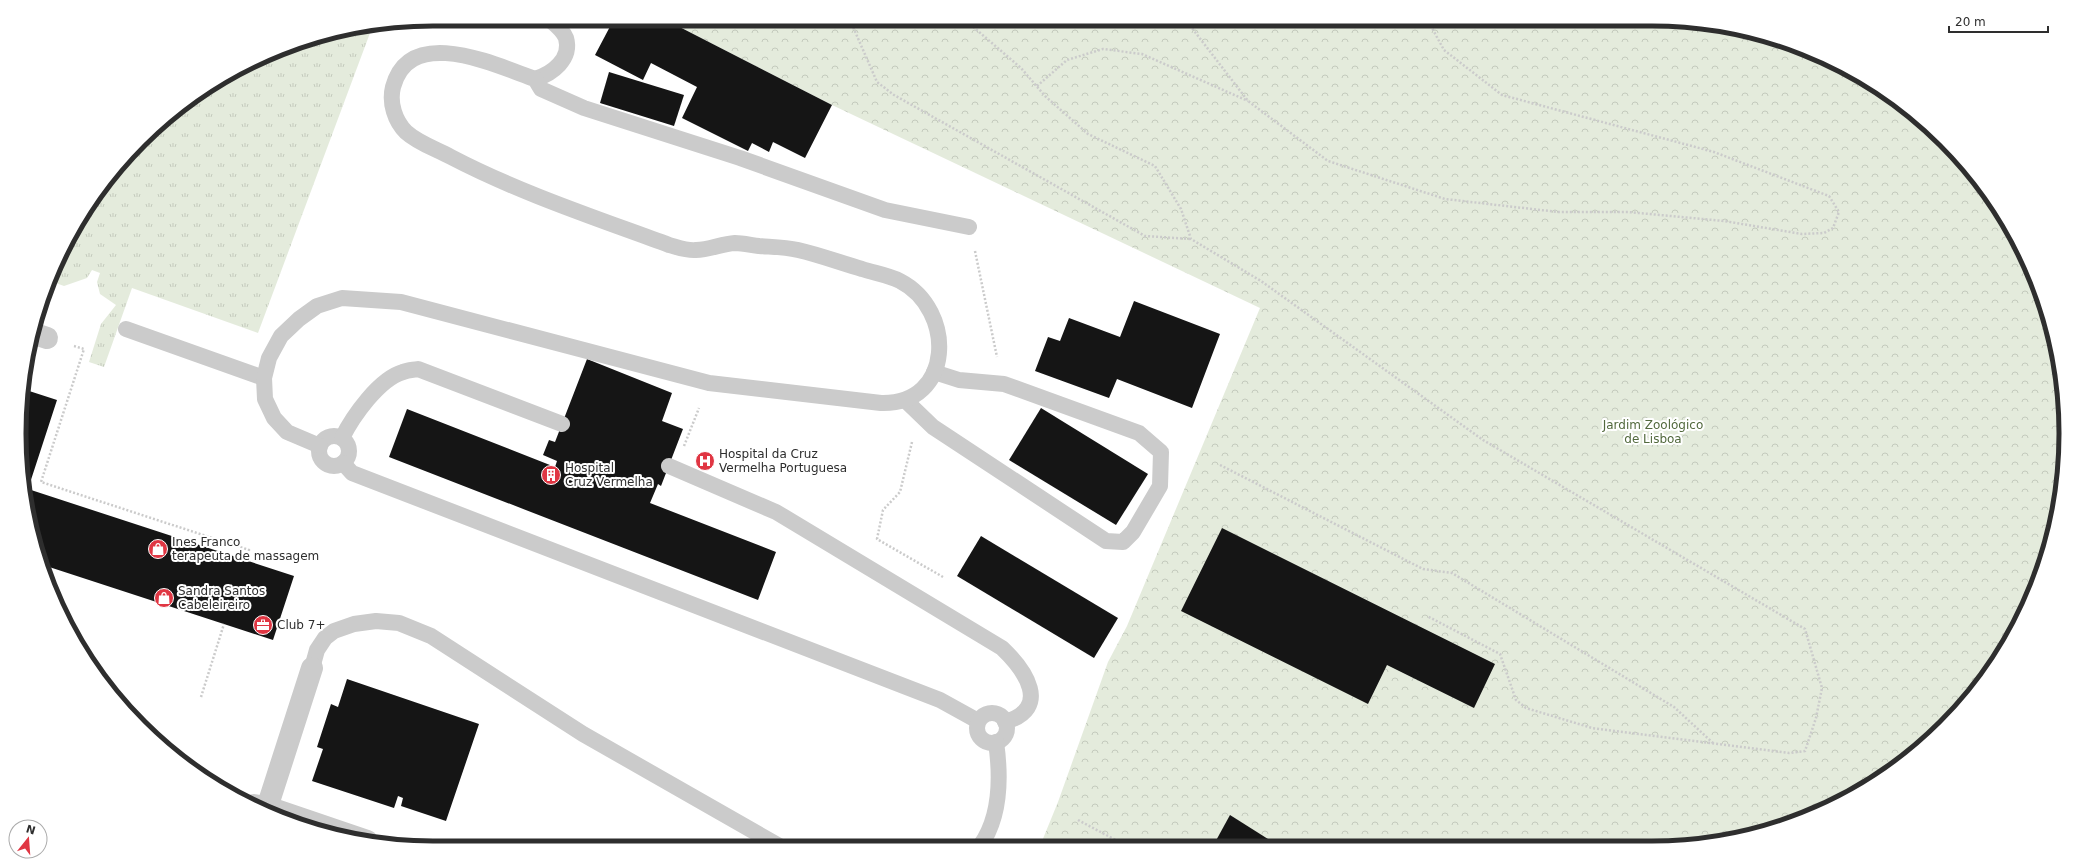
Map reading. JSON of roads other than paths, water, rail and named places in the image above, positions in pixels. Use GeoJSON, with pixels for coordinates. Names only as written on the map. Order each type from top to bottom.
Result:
{"type":"FeatureCollection","features":[{"type":"Feature","properties":{"kind":"street"},"geometry":{"type":"LineString","coordinates":[[263,804],[312,668]]}},
{"type":"Feature","properties":{"kind":"lane"},"geometry":{"type":"LineString","coordinates":[[320,446],[287,432],[274,418],[265,399],[264,378],[270,358],[281,336],[299,319],[317,306],[342,298],[402,302],[709,383],[881,403],[893,403],[905,400],[926,386],[934,372],[939,355],[939,337],[935,319],[922,299],[914,290],[899,281],[797,250],[735,243],[695,250],[669,245],[477,171],[417,140],[406,132],[397,120],[392,107],[392,92],[395,79],[403,68],[413,59],[426,53],[440,52],[484,61],[535,78],[545,76],[554,71],[561,63],[566,50],[566,38],[558,26]]}},
{"type":"Feature","properties":{"kind":"lane"},"geometry":{"type":"LineString","coordinates":[[535,78],[541,89],[584,108],[740,158],[884,210],[970,227]]}},
{"type":"Feature","properties":{"kind":"lane"},"geometry":{"type":"LineString","coordinates":[[126,329],[264,378]]}},
{"type":"Feature","properties":{"kind":"lane"},"geometry":{"type":"LineString","coordinates":[[342,438],[350,421],[388,380],[402,372],[418,370],[562,424]]}},
{"type":"Feature","properties":{"kind":"lane"},"geometry":{"type":"LineString","coordinates":[[905,400],[933,427],[1106,541],[1123,542],[1133,532],[1160,486],[1161,452],[1139,433],[1004,384],[959,380],[934,372]]}},
{"type":"Feature","properties":{"kind":"lane"},"geometry":{"type":"LineString","coordinates":[[337,436],[342,438],[348,445],[350,450],[349,455],[343,463],[334,466],[325,463],[320,455],[320,446],[327,438],[337,436]]}},
{"type":"Feature","properties":{"kind":"lane"},"geometry":{"type":"LineString","coordinates":[[343,463],[352,473],[940,700],[978,721]]}},
{"type":"Feature","properties":{"kind":"lane"},"geometry":{"type":"LineString","coordinates":[[672,467],[776,512],[1002,648],[1024,673],[1030,687],[1031,700],[1026,713],[1017,719],[1005,722]]}},
{"type":"Feature","properties":{"kind":"lane"},"geometry":{"type":"LineString","coordinates":[[312,668],[317,650],[325,638],[334,631],[362,623],[376,621],[399,623],[431,636],[583,734],[770,841]]}},
{"type":"Feature","properties":{"kind":"lane"},"geometry":{"type":"LineString","coordinates":[[990,713],[999,715],[1007,727],[1004,737],[996,742],[986,742],[982,740],[977,731],[978,721],[990,713]]}},
{"type":"Feature","properties":{"kind":"lane"},"geometry":{"type":"LineString","coordinates":[[984,841],[988,836],[996,807],[999,779],[996,742]]}},
{"type":"Feature","properties":{"kind":"place","name":"Hospital da Cruz Vermelha Portuguesa"},"geometry":{"type":"Point","coordinates":[705,461]}},
{"type":"Feature","properties":{"kind":"place","name":"Hospital Cruz Vermelha"},"geometry":{"type":"Point","coordinates":[551,475]}},
{"type":"Feature","properties":{"kind":"place","name":"Ines Franco terapeuta de massagem"},"geometry":{"type":"Point","coordinates":[158,549]}},
{"type":"Feature","properties":{"kind":"place","name":"Sandra Santos Cabeleireiro"},"geometry":{"type":"Point","coordinates":[164,598]}},
{"type":"Feature","properties":{"kind":"place","name":"Club 7+"},"geometry":{"type":"Point","coordinates":[263,625]}},
{"type":"Feature","properties":{"kind":"park label","name":"Jardim Zoológico de Lisboa"},"geometry":{"type":"Point","coordinates":[1653,432]}}]}
